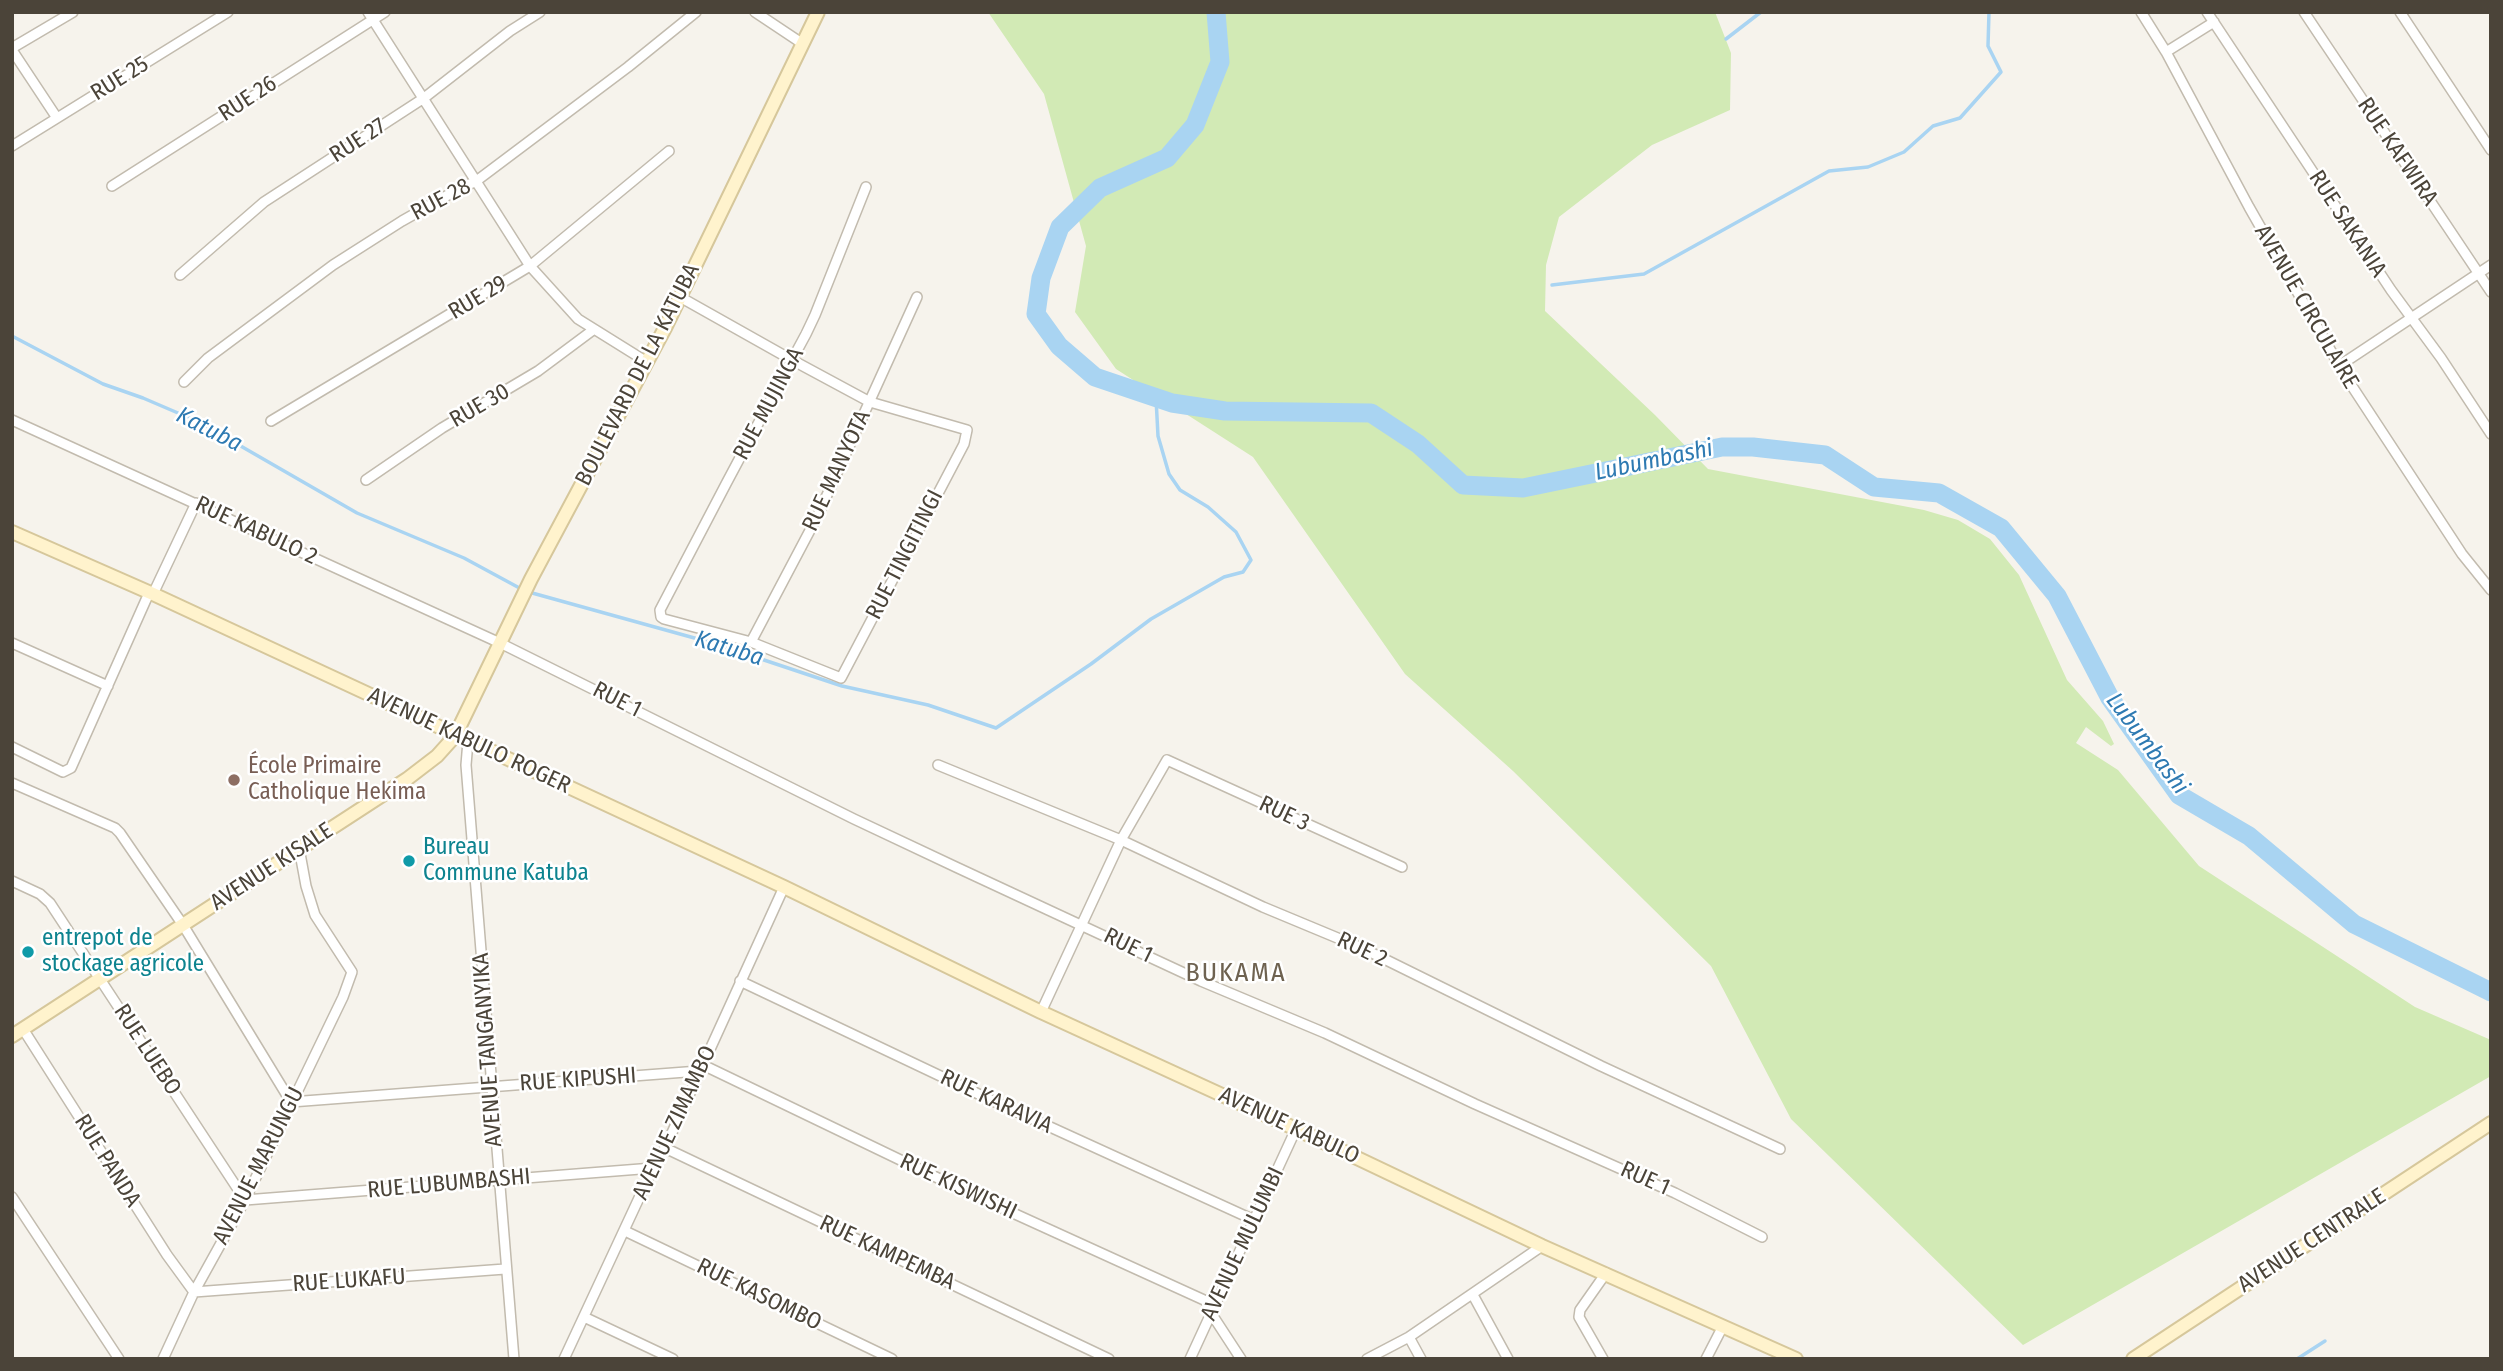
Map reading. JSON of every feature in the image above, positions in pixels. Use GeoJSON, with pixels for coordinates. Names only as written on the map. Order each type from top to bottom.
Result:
{"type":"FeatureCollection","features":[{"type":"Feature","properties":{"kind":"street"},"geometry":{"type":"LineString","coordinates":[[57,118],[12,49],[73,12]]}},
{"type":"Feature","properties":{"kind":"street","name":"RUE 25"},"geometry":{"type":"LineString","coordinates":[[12,146],[228,12]]}},
{"type":"Feature","properties":{"kind":"street","name":"RUE 26"},"geometry":{"type":"LineString","coordinates":[[113,186],[370,16],[385,12]]}},
{"type":"Feature","properties":{"kind":"street","name":"RUE 27"},"geometry":{"type":"LineString","coordinates":[[180,275],[264,202],[424,98],[540,12]]}},
{"type":"Feature","properties":{"kind":"street","name":"RUE 28"},"geometry":{"type":"LineString","coordinates":[[184,383],[208,358],[334,265],[402,220],[475,182],[628,67],[696,12]]}},
{"type":"Feature","properties":{"kind":"street"},"geometry":{"type":"LineString","coordinates":[[755,12],[803,44]]}},
{"type":"Feature","properties":{"kind":"street","name":"BOULEVARD DE LA KATUBA"},"geometry":{"type":"LineString","coordinates":[[455,736],[531,579],[680,297],[818,12]]}},
{"type":"Feature","properties":{"kind":"street","name":"AVENUE CIRCULAIRE"},"geometry":{"type":"LineString","coordinates":[[2141,12],[2166,52],[2255,219],[2339,366],[2442,524],[2491,590]]}},
{"type":"Feature","properties":{"kind":"street","name":"RUE SAKANIA"},"geometry":{"type":"LineString","coordinates":[[2207,12],[2410,318],[2441,358],[2491,434]]}},
{"type":"Feature","properties":{"kind":"street","name":"RUE KAFWIRA"},"geometry":{"type":"LineString","coordinates":[[2304,12],[2491,292]]}},
{"type":"Feature","properties":{"kind":"street"},"geometry":{"type":"LineString","coordinates":[[2400,12],[2491,150]]}},
{"type":"Feature","properties":{"kind":"street"},"geometry":{"type":"LineString","coordinates":[[370,16],[530,266],[578,319],[647,362]]}},
{"type":"Feature","properties":{"kind":"street"},"geometry":{"type":"LineString","coordinates":[[2166,52],[2214,22]]}},
{"type":"Feature","properties":{"kind":"street","name":"RUE 29"},"geometry":{"type":"LineString","coordinates":[[271,422],[530,266],[669,151]]}},
{"type":"Feature","properties":{"kind":"street","name":"RUE MUJINGA"},"geometry":{"type":"LineString","coordinates":[[751,642],[664,620],[660,610],[815,315],[866,187]]}},
{"type":"Feature","properties":{"kind":"street"},"geometry":{"type":"LineString","coordinates":[[2339,366],[2491,265]]}},
{"type":"Feature","properties":{"kind":"street"},"geometry":{"type":"LineString","coordinates":[[680,297],[870,402]]}},
{"type":"Feature","properties":{"kind":"street","name":"RUE MANYOTA"},"geometry":{"type":"LineString","coordinates":[[751,642],[817,517],[917,297]]}},
{"type":"Feature","properties":{"kind":"street","name":"RUE 30"},"geometry":{"type":"LineString","coordinates":[[366,480],[442,428],[538,372],[593,330]]}},
{"type":"Feature","properties":{"kind":"street","name":"RUE TINGITINGI"},"geometry":{"type":"LineString","coordinates":[[751,642],[841,678],[964,444],[967,430],[909,416],[870,402]]}},
{"type":"Feature","properties":{"kind":"street","name":"RUE KABULO 2"},"geometry":{"type":"LineString","coordinates":[[12,420],[500,643]]}},
{"type":"Feature","properties":{"kind":"street"},"geometry":{"type":"LineString","coordinates":[[12,761],[15,748],[63,772],[68,771],[195,503]]}},
{"type":"Feature","properties":{"kind":"street"},"geometry":{"type":"LineString","coordinates":[[12,532],[151,594]]}},
{"type":"Feature","properties":{"kind":"street","name":"AVENUE KABULO ROGER"},"geometry":{"type":"LineString","coordinates":[[151,594],[784,887]]}},
{"type":"Feature","properties":{"kind":"street"},"geometry":{"type":"LineString","coordinates":[[12,643],[108,686]]}},
{"type":"Feature","properties":{"kind":"street","name":"RUE 1"},"geometry":{"type":"LineString","coordinates":[[500,643],[846,815],[1201,981],[1325,1033],[1475,1104],[1675,1193],[1762,1237]]}},
{"type":"Feature","properties":{"kind":"street","name":"AVENUE KISALE"},"geometry":{"type":"LineString","coordinates":[[18,1032],[423,768],[438,756],[455,736]]}},
{"type":"Feature","properties":{"kind":"street","name":"AVENUE TANGANYIKA"},"geometry":{"type":"LineString","coordinates":[[468,741],[466,765],[514,1359]]}},
{"type":"Feature","properties":{"kind":"street","name":"RUE 3"},"geometry":{"type":"LineString","coordinates":[[1121,840],[1167,760],[1402,867]]}},
{"type":"Feature","properties":{"kind":"street","name":"RUE 2"},"geometry":{"type":"LineString","coordinates":[[938,765],[1121,840],[1263,907],[1364,949],[1601,1066],[1780,1149]]}},
{"type":"Feature","properties":{"kind":"street"},"geometry":{"type":"LineString","coordinates":[[12,783],[115,828],[120,833],[183,925],[291,1102]]}},
{"type":"Feature","properties":{"kind":"street"},"geometry":{"type":"LineString","coordinates":[[1041,1012],[1121,840]]}},
{"type":"Feature","properties":{"kind":"street","name":"AVENUE MARUNGU"},"geometry":{"type":"LineString","coordinates":[[163,1359],[194,1292],[245,1200],[343,997],[352,972],[315,915],[306,887],[299,848]]}},
{"type":"Feature","properties":{"kind":"street","name":"RUE LUEBO"},"geometry":{"type":"LineString","coordinates":[[12,881],[46,898],[245,1200]]}},
{"type":"Feature","properties":{"kind":"street","name":"AVENUE ZIMAMBO"},"geometry":{"type":"LineString","coordinates":[[564,1359],[653,1168],[665,1148],[784,887]]}},
{"type":"Feature","properties":{"kind":"street","name":"AVENUE KABULO"},"geometry":{"type":"LineString","coordinates":[[784,887],[1041,1012],[1542,1246],[1796,1359]]}},
{"type":"Feature","properties":{"kind":"street","name":"RUE KARAVIA"},"geometry":{"type":"LineString","coordinates":[[740,981],[1254,1220]]}},
{"type":"Feature","properties":{"kind":"street","name":"RUE PANDA"},"geometry":{"type":"LineString","coordinates":[[18,1032],[194,1292]]}},
{"type":"Feature","properties":{"kind":"street","name":"RUE KIPUSHI"},"geometry":{"type":"LineString","coordinates":[[291,1102],[701,1068]]}},
{"type":"Feature","properties":{"kind":"street","name":"RUE KISWISHI"},"geometry":{"type":"LineString","coordinates":[[701,1068],[1213,1309]]}},
{"type":"Feature","properties":{"kind":"street","name":"AVENUE CENTRALE"},"geometry":{"type":"LineString","coordinates":[[2133,1359],[2491,1123]]}},
{"type":"Feature","properties":{"kind":"street","name":"AVENUE MULUMBI"},"geometry":{"type":"LineString","coordinates":[[1190,1359],[1296,1129]]}},
{"type":"Feature","properties":{"kind":"street","name":"RUE KAMPEMBA"},"geometry":{"type":"LineString","coordinates":[[665,1148],[1109,1359]]}},
{"type":"Feature","properties":{"kind":"street","name":"RUE LUBUMBASHI"},"geometry":{"type":"LineString","coordinates":[[245,1200],[653,1168]]}},
{"type":"Feature","properties":{"kind":"street"},"geometry":{"type":"LineString","coordinates":[[12,1197],[118,1359]]}},
{"type":"Feature","properties":{"kind":"street","name":"RUE KASOMBO"},"geometry":{"type":"LineString","coordinates":[[625,1231],[892,1359]]}},
{"type":"Feature","properties":{"kind":"street"},"geometry":{"type":"LineString","coordinates":[[1367,1359],[1409,1337],[1542,1246]]}},
{"type":"Feature","properties":{"kind":"street","name":"RUE LUKAFU"},"geometry":{"type":"LineString","coordinates":[[194,1292],[505,1269]]}},
{"type":"Feature","properties":{"kind":"street"},"geometry":{"type":"LineString","coordinates":[[1603,1359],[1579,1317],[1580,1310],[1606,1273]]}},
{"type":"Feature","properties":{"kind":"street"},"geometry":{"type":"LineString","coordinates":[[1473,1295],[1508,1359]]}},
{"type":"Feature","properties":{"kind":"street"},"geometry":{"type":"LineString","coordinates":[[1213,1309],[1241,1359]]}},
{"type":"Feature","properties":{"kind":"street"},"geometry":{"type":"LineString","coordinates":[[584,1317],[673,1359]]}},
{"type":"Feature","properties":{"kind":"street"},"geometry":{"type":"LineString","coordinates":[[1706,1359],[1723,1326]]}},
{"type":"Feature","properties":{"kind":"street"},"geometry":{"type":"LineString","coordinates":[[1409,1337],[1422,1359]]}},
{"type":"Feature","properties":{"kind":"green space"},"geometry":{"type":"Polygon","coordinates":[[[988,12],[1715,12],[1731,53],[1730,110],[1652,145],[1559,217],[1546,265],[1545,311],[1708,469],[1924,510],[1958,520],[1990,539],[2019,575],[2067,680],[2103,721],[2114,744],[2111,746],[2086,727],[2076,743],[2118,770],[2199,866],[2415,1007],[2491,1040],[2491,1076],[2023,1345],[1791,1119],[1711,966],[1513,771],[1405,674],[1253,457],[1116,369],[1075,312],[1086,246],[1044,94],[988,12]]]}},
{"type":"Feature","properties":{"kind":"waterway","name":"Lubumbashi"},"geometry":{"type":"LineString","coordinates":[[1216,12],[1220,62],[1195,125],[1167,158],[1100,188],[1060,227],[1041,278],[1036,314],[1059,346],[1095,377],[1172,403],[1225,411],[1371,413],[1418,444],[1463,485],[1523,488],[1722,447],[1753,447],[1825,455],[1874,487],[1939,493],[2001,528],[2057,596],[2110,698],[2179,795],[2249,836],[2354,924],[2491,992]]}},
{"type":"Feature","properties":{"kind":"waterway"},"geometry":{"type":"LineString","coordinates":[[1726,39],[1761,12]]}},
{"type":"Feature","properties":{"kind":"waterway"},"geometry":{"type":"LineString","coordinates":[[1552,285],[1644,274],[1829,171],[1868,167],[1904,152],[1933,126],[1960,118],[2001,72],[1988,46],[1989,12]]}},
{"type":"Feature","properties":{"kind":"waterway","name":"Katuba"},"geometry":{"type":"LineString","coordinates":[[12,336],[103,384],[199,422],[357,513],[464,558],[525,591],[716,644],[842,686],[928,705],[996,728],[1091,664],[1151,619],[1224,577],[1243,572],[1251,560],[1236,532],[1208,507],[1180,490],[1169,474],[1158,436],[1156,398]]}},
{"type":"Feature","properties":{"kind":"waterway"},"geometry":{"type":"LineString","coordinates":[[2297,1359],[2325,1341]]}},
{"type":"Feature","properties":{"kind":"place","name":"École Primaire Catholique Hekima"},"geometry":{"type":"Point","coordinates":[234,780]}},
{"type":"Feature","properties":{"kind":"place","name":"Bureau Commune Katuba"},"geometry":{"type":"Point","coordinates":[409,861]}},
{"type":"Feature","properties":{"kind":"place","name":"entrepot de stockage agricole"},"geometry":{"type":"Point","coordinates":[28,952]}},
{"type":"Feature","properties":{"kind":"district","name":"BUKAMA"},"geometry":{"type":"Point","coordinates":[1236,974]}}]}
